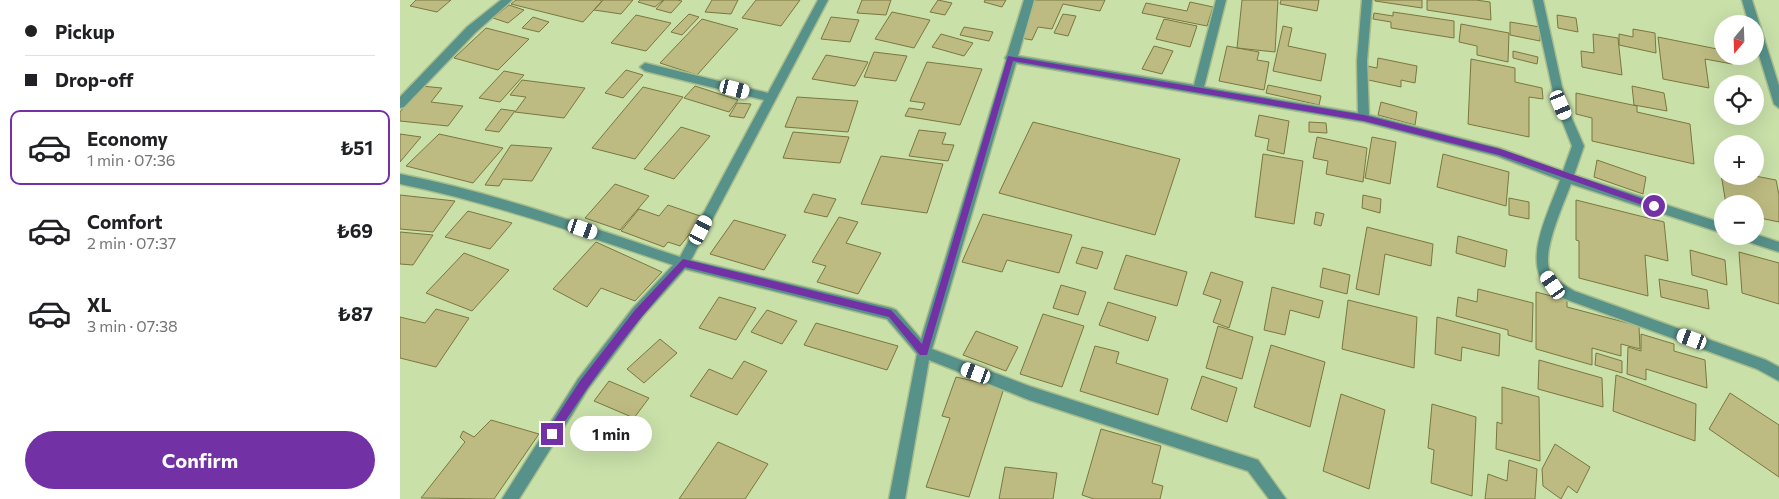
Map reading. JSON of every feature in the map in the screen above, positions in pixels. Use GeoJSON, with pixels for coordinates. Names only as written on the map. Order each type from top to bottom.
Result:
{"type":"FeatureCollection","features":[{"type":"Feature","properties":{"kind":"street"},"geometry":{"type":"LineString","coordinates":[[400,104],[471,30],[507,0]]}},
{"type":"Feature","properties":{"kind":"street"},"geometry":{"type":"LineString","coordinates":[[510,499],[583,384],[638,312],[683,263],[823,0]]}},
{"type":"Feature","properties":{"kind":"street"},"geometry":{"type":"LineString","coordinates":[[897,499],[924,352],[1028,0]]}},
{"type":"Feature","properties":{"kind":"street"},"geometry":{"type":"LineString","coordinates":[[1198,90],[1222,0]]}},
{"type":"Feature","properties":{"kind":"street"},"geometry":{"type":"LineString","coordinates":[[1364,118],[1362,62],[1367,0]]}},
{"type":"Feature","properties":{"kind":"street"},"geometry":{"type":"LineString","coordinates":[[1538,0],[1561,105],[1578,146],[1542,250],[1543,271],[1553,285],[1570,295],[1761,364],[1779,375]]}},
{"type":"Feature","properties":{"kind":"street"},"geometry":{"type":"LineString","coordinates":[[1747,0],[1752,15]]}},
{"type":"Feature","properties":{"kind":"street"},"geometry":{"type":"LineString","coordinates":[[1764,55],[1779,104]]}},
{"type":"Feature","properties":{"kind":"street"},"geometry":{"type":"LineString","coordinates":[[1010,58],[1364,118],[1500,152],[1568,178],[1714,225]]}},
{"type":"Feature","properties":{"kind":"street"},"geometry":{"type":"LineString","coordinates":[[645,67],[771,98]]}},
{"type":"Feature","properties":{"kind":"street"},"geometry":{"type":"LineString","coordinates":[[400,178],[454,190],[549,218],[683,263],[891,314],[924,352],[1029,393],[1253,465],[1278,499]]}},
{"type":"Feature","properties":{"kind":"street"},"geometry":{"type":"LineString","coordinates":[[1764,242],[1779,247]]}},
{"type":"Feature","properties":{"kind":"building"},"geometry":{"type":"Polygon","coordinates":[[[416,0],[451,0],[437,12],[410,6],[416,0]]]}},
{"type":"Feature","properties":{"kind":"building"},"geometry":{"type":"Polygon","coordinates":[[[516,0],[602,1],[583,22],[511,4],[516,0]]]}},
{"type":"Feature","properties":{"kind":"building"},"geometry":{"type":"Polygon","coordinates":[[[603,0],[633,0],[621,14],[594,10],[603,0]]]}},
{"type":"Feature","properties":{"kind":"building"},"geometry":{"type":"Polygon","coordinates":[[[640,0],[663,0],[655,7],[638,2],[640,0]]]}},
{"type":"Feature","properties":{"kind":"building"},"geometry":{"type":"Polygon","coordinates":[[[664,0],[682,1],[671,13],[656,9],[664,0]]]}},
{"type":"Feature","properties":{"kind":"building"},"geometry":{"type":"Polygon","coordinates":[[[712,0],[738,0],[731,14],[705,12],[712,0]]]}},
{"type":"Feature","properties":{"kind":"building"},"geometry":{"type":"Polygon","coordinates":[[[756,0],[800,0],[781,26],[742,18],[756,0]]]}},
{"type":"Feature","properties":{"kind":"building"},"geometry":{"type":"Polygon","coordinates":[[[862,0],[891,0],[886,15],[857,13],[862,0]]]}},
{"type":"Feature","properties":{"kind":"building"},"geometry":{"type":"Polygon","coordinates":[[[938,0],[952,3],[945,15],[930,12],[938,0]]]}},
{"type":"Feature","properties":{"kind":"building"},"geometry":{"type":"Polygon","coordinates":[[[985,0],[1006,0],[1002,7],[984,2],[985,0]]]}},
{"type":"Feature","properties":{"kind":"building"},"geometry":{"type":"Polygon","coordinates":[[[1032,0],[1105,0],[1100,11],[1063,4],[1052,29],[1038,27],[1032,40],[1015,37],[1032,0]]]}},
{"type":"Feature","properties":{"kind":"building"},"geometry":{"type":"Polygon","coordinates":[[[1242,0],[1278,0],[1275,52],[1237,48],[1242,0]]]}},
{"type":"Feature","properties":{"kind":"building"},"geometry":{"type":"Polygon","coordinates":[[[1281,0],[1319,0],[1317,11],[1280,4],[1281,0]]]}},
{"type":"Feature","properties":{"kind":"building"},"geometry":{"type":"Polygon","coordinates":[[[1422,0],[1422,8],[1375,1],[1422,0]]]}},
{"type":"Feature","properties":{"kind":"building"},"geometry":{"type":"Polygon","coordinates":[[[1427,0],[1476,0],[1490,2],[1491,20],[1427,10],[1427,0]]]}},
{"type":"Feature","properties":{"kind":"building"},"geometry":{"type":"Polygon","coordinates":[[[1190,2],[1213,7],[1207,26],[1142,13],[1146,3],[1187,11],[1190,2]]]}},
{"type":"Feature","properties":{"kind":"building"},"geometry":{"type":"Polygon","coordinates":[[[509,5],[524,10],[508,23],[493,18],[509,5]]]}},
{"type":"Feature","properties":{"kind":"building"},"geometry":{"type":"Polygon","coordinates":[[[892,12],[930,20],[914,48],[875,39],[892,12]]]}},
{"type":"Feature","properties":{"kind":"building"},"geometry":{"type":"Polygon","coordinates":[[[1393,12],[1454,21],[1454,38],[1391,28],[1391,22],[1373,19],[1374,13],[1393,16],[1393,12]]]}},
{"type":"Feature","properties":{"kind":"building"},"geometry":{"type":"Polygon","coordinates":[[[689,14],[699,17],[682,35],[671,32],[689,14]]]}},
{"type":"Feature","properties":{"kind":"building"},"geometry":{"type":"Polygon","coordinates":[[[1063,14],[1076,16],[1068,36],[1054,33],[1063,14]]]}},
{"type":"Feature","properties":{"kind":"building"},"geometry":{"type":"Polygon","coordinates":[[[636,15],[671,23],[646,51],[611,43],[636,15]]]}},
{"type":"Feature","properties":{"kind":"building"},"geometry":{"type":"Polygon","coordinates":[[[1557,15],[1576,18],[1578,32],[1558,28],[1557,15]]]}},
{"type":"Feature","properties":{"kind":"building"},"geometry":{"type":"Polygon","coordinates":[[[533,17],[549,22],[539,32],[522,28],[533,17]]]}},
{"type":"Feature","properties":{"kind":"building"},"geometry":{"type":"Polygon","coordinates":[[[831,17],[859,20],[850,42],[821,39],[831,17]]]}},
{"type":"Feature","properties":{"kind":"building"},"geometry":{"type":"Polygon","coordinates":[[[702,19],[738,29],[697,75],[660,63],[702,19]]]}},
{"type":"Feature","properties":{"kind":"building"},"geometry":{"type":"Polygon","coordinates":[[[1164,19],[1197,26],[1190,47],[1156,39],[1164,19]]]}},
{"type":"Feature","properties":{"kind":"building"},"geometry":{"type":"Polygon","coordinates":[[[1510,22],[1540,27],[1540,41],[1510,35],[1510,22]]]}},
{"type":"Feature","properties":{"kind":"building"},"geometry":{"type":"Polygon","coordinates":[[[1461,24],[1509,33],[1508,62],[1477,55],[1477,46],[1459,42],[1461,24]]]}},
{"type":"Feature","properties":{"kind":"building"},"geometry":{"type":"Polygon","coordinates":[[[1283,26],[1292,28],[1288,46],[1326,54],[1321,81],[1273,71],[1283,26]]]}},
{"type":"Feature","properties":{"kind":"building"},"geometry":{"type":"Polygon","coordinates":[[[964,27],[993,32],[989,41],[960,35],[964,27]]]}},
{"type":"Feature","properties":{"kind":"building"},"geometry":{"type":"Polygon","coordinates":[[[486,28],[529,39],[498,70],[454,58],[486,28]]]}},
{"type":"Feature","properties":{"kind":"building"},"geometry":{"type":"Polygon","coordinates":[[[1633,29],[1655,33],[1656,53],[1619,45],[1619,34],[1633,37],[1633,29]]]}},
{"type":"Feature","properties":{"kind":"building"},"geometry":{"type":"Polygon","coordinates":[[[941,34],[973,43],[964,56],[932,47],[941,34]]]}},
{"type":"Feature","properties":{"kind":"building"},"geometry":{"type":"Polygon","coordinates":[[[1593,34],[1618,38],[1622,75],[1582,67],[1581,51],[1594,53],[1593,34]]]}},
{"type":"Feature","properties":{"kind":"building"},"geometry":{"type":"Polygon","coordinates":[[[1658,37],[1714,48],[1714,61],[1705,59],[1709,88],[1663,79],[1658,37]]]}},
{"type":"Feature","properties":{"kind":"building"},"geometry":{"type":"Polygon","coordinates":[[[1154,46],[1173,51],[1162,74],[1142,69],[1154,46]]]}},
{"type":"Feature","properties":{"kind":"building"},"geometry":{"type":"Polygon","coordinates":[[[1227,46],[1259,52],[1257,60],[1269,62],[1264,90],[1219,81],[1227,46]]]}},
{"type":"Feature","properties":{"kind":"building"},"geometry":{"type":"Polygon","coordinates":[[[1513,51],[1538,57],[1537,64],[1513,58],[1513,51]]]}},
{"type":"Feature","properties":{"kind":"building"},"geometry":{"type":"Polygon","coordinates":[[[874,52],[907,56],[896,81],[864,77],[874,52]]]}},
{"type":"Feature","properties":{"kind":"building"},"geometry":{"type":"Polygon","coordinates":[[[826,55],[868,62],[855,86],[812,79],[826,55]]]}},
{"type":"Feature","properties":{"kind":"building"},"geometry":{"type":"Polygon","coordinates":[[[1378,58],[1417,66],[1415,83],[1401,80],[1401,87],[1364,79],[1367,66],[1377,68],[1378,58]]]}},
{"type":"Feature","properties":{"kind":"building"},"geometry":{"type":"Polygon","coordinates":[[[1471,59],[1515,68],[1515,82],[1542,88],[1543,99],[1529,97],[1529,137],[1468,124],[1471,59]]]}},
{"type":"Feature","properties":{"kind":"building"},"geometry":{"type":"Polygon","coordinates":[[[927,62],[982,69],[960,125],[905,116],[909,108],[922,110],[925,103],[910,101],[927,62]]]}},
{"type":"Feature","properties":{"kind":"building"},"geometry":{"type":"Polygon","coordinates":[[[626,70],[643,75],[623,98],[605,93],[626,70]]]}},
{"type":"Feature","properties":{"kind":"building"},"geometry":{"type":"Polygon","coordinates":[[[504,71],[524,75],[500,102],[479,98],[504,71]]]}},
{"type":"Feature","properties":{"kind":"building"},"geometry":{"type":"Polygon","coordinates":[[[522,80],[585,88],[564,118],[515,112],[526,97],[510,95],[522,80]]]}},
{"type":"Feature","properties":{"kind":"building"},"geometry":{"type":"Polygon","coordinates":[[[1268,85],[1321,96],[1319,105],[1266,93],[1268,85]]]}},
{"type":"Feature","properties":{"kind":"building"},"geometry":{"type":"Polygon","coordinates":[[[421,86],[442,88],[431,102],[463,106],[448,126],[400,121],[400,112],[421,86]]]}},
{"type":"Feature","properties":{"kind":"building"},"geometry":{"type":"Polygon","coordinates":[[[695,86],[738,100],[729,112],[684,98],[695,86]]]}},
{"type":"Feature","properties":{"kind":"building"},"geometry":{"type":"Polygon","coordinates":[[[1632,86],[1664,93],[1667,111],[1634,105],[1632,86]]]}},
{"type":"Feature","properties":{"kind":"building"},"geometry":{"type":"Polygon","coordinates":[[[643,87],[683,97],[635,159],[592,148],[643,87]]]}},
{"type":"Feature","properties":{"kind":"building"},"geometry":{"type":"Polygon","coordinates":[[[1576,93],[1637,106],[1637,112],[1690,124],[1694,164],[1592,141],[1592,118],[1576,114],[1576,93]]]}},
{"type":"Feature","properties":{"kind":"building"},"geometry":{"type":"Polygon","coordinates":[[[797,97],[858,101],[848,132],[785,127],[797,97]]]}},
{"type":"Feature","properties":{"kind":"building"},"geometry":{"type":"Polygon","coordinates":[[[1381,102],[1417,112],[1415,125],[1378,115],[1381,102]]]}},
{"type":"Feature","properties":{"kind":"building"},"geometry":{"type":"Polygon","coordinates":[[[737,103],[751,104],[744,118],[729,116],[737,103]]]}},
{"type":"Feature","properties":{"kind":"building"},"geometry":{"type":"Polygon","coordinates":[[[501,109],[515,111],[499,132],[485,130],[501,109]]]}},
{"type":"Feature","properties":{"kind":"building"},"geometry":{"type":"Polygon","coordinates":[[[1259,115],[1289,121],[1284,154],[1267,150],[1269,139],[1255,136],[1259,115]]]}},
{"type":"Feature","properties":{"kind":"building"},"geometry":{"type":"Polygon","coordinates":[[[1033,122],[1180,159],[1155,235],[999,193],[1033,122]]]}},
{"type":"Feature","properties":{"kind":"building"},"geometry":{"type":"Polygon","coordinates":[[[1309,122],[1326,123],[1327,133],[1309,132],[1309,122]]]}},
{"type":"Feature","properties":{"kind":"building"},"geometry":{"type":"Polygon","coordinates":[[[681,127],[710,136],[674,179],[644,169],[681,127]]]}},
{"type":"Feature","properties":{"kind":"building"},"geometry":{"type":"Polygon","coordinates":[[[919,130],[946,133],[942,144],[954,145],[948,161],[909,156],[919,130]]]}},
{"type":"Feature","properties":{"kind":"building"},"geometry":{"type":"Polygon","coordinates":[[[793,132],[849,137],[840,163],[783,158],[793,132]]]}},
{"type":"Feature","properties":{"kind":"building"},"geometry":{"type":"Polygon","coordinates":[[[400,134],[421,137],[400,162],[400,134]]]}},
{"type":"Feature","properties":{"kind":"building"},"geometry":{"type":"Polygon","coordinates":[[[439,134],[503,148],[473,183],[406,166],[439,134]]]}},
{"type":"Feature","properties":{"kind":"building"},"geometry":{"type":"Polygon","coordinates":[[[1317,137],[1367,148],[1363,182],[1326,174],[1328,161],[1313,158],[1317,137]]]}},
{"type":"Feature","properties":{"kind":"building"},"geometry":{"type":"Polygon","coordinates":[[[1372,137],[1396,142],[1390,184],[1365,178],[1372,137]]]}},
{"type":"Feature","properties":{"kind":"building"},"geometry":{"type":"Polygon","coordinates":[[[511,145],[552,148],[532,181],[503,179],[499,186],[485,185],[511,145]]]}},
{"type":"Feature","properties":{"kind":"building"},"geometry":{"type":"Polygon","coordinates":[[[1263,154],[1303,161],[1294,224],[1255,217],[1263,154]]]}},
{"type":"Feature","properties":{"kind":"building"},"geometry":{"type":"Polygon","coordinates":[[[1443,154],[1509,172],[1506,206],[1437,187],[1443,154]]]}},
{"type":"Feature","properties":{"kind":"building"},"geometry":{"type":"Polygon","coordinates":[[[881,156],[943,164],[927,213],[861,204],[881,156]]]}},
{"type":"Feature","properties":{"kind":"building"},"geometry":{"type":"Polygon","coordinates":[[[1597,160],[1646,177],[1643,194],[1594,177],[1597,160]]]}},
{"type":"Feature","properties":{"kind":"building"},"geometry":{"type":"Polygon","coordinates":[[[1764,178],[1776,180],[1779,195],[1779,222],[1764,219],[1764,195],[1724,195],[1723,185],[1764,185],[1764,178]]]}},
{"type":"Feature","properties":{"kind":"building"},"geometry":{"type":"Polygon","coordinates":[[[615,184],[649,196],[620,230],[585,218],[615,184]]]}},
{"type":"Feature","properties":{"kind":"building"},"geometry":{"type":"Polygon","coordinates":[[[813,194],[836,199],[827,217],[804,212],[813,194]]]}},
{"type":"Feature","properties":{"kind":"building"},"geometry":{"type":"Polygon","coordinates":[[[400,195],[455,201],[433,232],[400,229],[400,195]]]}},
{"type":"Feature","properties":{"kind":"building"},"geometry":{"type":"Polygon","coordinates":[[[1363,195],[1381,199],[1380,213],[1362,208],[1363,195]]]}},
{"type":"Feature","properties":{"kind":"building"},"geometry":{"type":"Polygon","coordinates":[[[1509,198],[1529,202],[1529,219],[1509,215],[1509,198]]]}},
{"type":"Feature","properties":{"kind":"building"},"geometry":{"type":"Polygon","coordinates":[[[1576,200],[1664,222],[1668,261],[1645,255],[1648,296],[1579,278],[1579,241],[1576,240],[1576,200]]]}},
{"type":"Feature","properties":{"kind":"building"},"geometry":{"type":"Polygon","coordinates":[[[668,205],[703,217],[680,246],[668,242],[664,247],[621,231],[639,209],[659,216],[668,205]]]}},
{"type":"Feature","properties":{"kind":"building"},"geometry":{"type":"Polygon","coordinates":[[[468,211],[512,223],[490,249],[445,237],[468,211]]]}},
{"type":"Feature","properties":{"kind":"building"},"geometry":{"type":"Polygon","coordinates":[[[1316,212],[1324,214],[1321,226],[1314,224],[1316,212]]]}},
{"type":"Feature","properties":{"kind":"building"},"geometry":{"type":"Polygon","coordinates":[[[983,214],[1072,235],[1059,273],[1007,260],[1002,272],[962,262],[983,214]]]}},
{"type":"Feature","properties":{"kind":"building"},"geometry":{"type":"Polygon","coordinates":[[[839,217],[858,222],[846,243],[881,253],[858,294],[817,282],[826,266],[812,262],[839,217]]]}},
{"type":"Feature","properties":{"kind":"building"},"geometry":{"type":"Polygon","coordinates":[[[734,220],[786,235],[764,270],[710,254],[734,220]]]}},
{"type":"Feature","properties":{"kind":"building"},"geometry":{"type":"Polygon","coordinates":[[[1367,227],[1433,244],[1431,266],[1385,254],[1379,295],[1356,289],[1367,227]]]}},
{"type":"Feature","properties":{"kind":"building"},"geometry":{"type":"Polygon","coordinates":[[[400,232],[433,235],[413,265],[400,264],[400,232]]]}},
{"type":"Feature","properties":{"kind":"building"},"geometry":{"type":"Polygon","coordinates":[[[1458,236],[1507,250],[1505,267],[1456,253],[1458,236]]]}},
{"type":"Feature","properties":{"kind":"building"},"geometry":{"type":"Polygon","coordinates":[[[596,242],[662,272],[635,301],[601,288],[587,307],[553,289],[596,242]]]}},
{"type":"Feature","properties":{"kind":"building"},"geometry":{"type":"Polygon","coordinates":[[[1082,247],[1103,252],[1097,269],[1076,263],[1082,247]]]}},
{"type":"Feature","properties":{"kind":"building"},"geometry":{"type":"Polygon","coordinates":[[[1690,250],[1725,260],[1727,285],[1692,275],[1690,250]]]}},
{"type":"Feature","properties":{"kind":"building"},"geometry":{"type":"Polygon","coordinates":[[[1739,252],[1779,263],[1779,304],[1742,293],[1739,252]]]}},
{"type":"Feature","properties":{"kind":"building"},"geometry":{"type":"Polygon","coordinates":[[[464,253],[509,270],[472,311],[426,293],[464,253]]]}},
{"type":"Feature","properties":{"kind":"building"},"geometry":{"type":"Polygon","coordinates":[[[1126,255],[1187,272],[1177,306],[1114,289],[1126,255]]]}},
{"type":"Feature","properties":{"kind":"building"},"geometry":{"type":"Polygon","coordinates":[[[1323,268],[1350,275],[1347,294],[1320,287],[1323,268]]]}},
{"type":"Feature","properties":{"kind":"building"},"geometry":{"type":"Polygon","coordinates":[[[1211,272],[1243,282],[1229,328],[1213,322],[1221,300],[1203,294],[1211,272]]]}},
{"type":"Feature","properties":{"kind":"building"},"geometry":{"type":"Polygon","coordinates":[[[1659,279],[1707,290],[1709,309],[1661,297],[1659,279]]]}},
{"type":"Feature","properties":{"kind":"building"},"geometry":{"type":"Polygon","coordinates":[[[1061,285],[1086,292],[1078,315],[1053,308],[1061,285]]]}},
{"type":"Feature","properties":{"kind":"building"},"geometry":{"type":"Polygon","coordinates":[[[1272,287],[1323,301],[1319,318],[1290,310],[1285,335],[1264,330],[1272,287]]]}},
{"type":"Feature","properties":{"kind":"building"},"geometry":{"type":"Polygon","coordinates":[[[1478,289],[1533,303],[1532,342],[1508,335],[1508,330],[1456,316],[1458,297],[1477,302],[1478,289]]]}},
{"type":"Feature","properties":{"kind":"building"},"geometry":{"type":"Polygon","coordinates":[[[1536,292],[1567,300],[1567,307],[1639,326],[1640,349],[1621,344],[1621,356],[1592,348],[1592,365],[1536,349],[1536,292]]]}},
{"type":"Feature","properties":{"kind":"building"},"geometry":{"type":"Polygon","coordinates":[[[719,297],[756,308],[736,340],[699,328],[719,297]]]}},
{"type":"Feature","properties":{"kind":"building"},"geometry":{"type":"Polygon","coordinates":[[[1348,300],[1417,317],[1414,368],[1342,349],[1348,300]]]}},
{"type":"Feature","properties":{"kind":"building"},"geometry":{"type":"Polygon","coordinates":[[[1108,302],[1156,317],[1148,341],[1099,325],[1108,302]]]}},
{"type":"Feature","properties":{"kind":"building"},"geometry":{"type":"Polygon","coordinates":[[[436,309],[469,318],[436,367],[400,358],[400,317],[425,323],[436,309]]]}},
{"type":"Feature","properties":{"kind":"building"},"geometry":{"type":"Polygon","coordinates":[[[767,310],[797,321],[782,344],[751,332],[767,310]]]}},
{"type":"Feature","properties":{"kind":"building"},"geometry":{"type":"Polygon","coordinates":[[[1043,314],[1084,326],[1062,387],[1020,374],[1043,314]]]}},
{"type":"Feature","properties":{"kind":"building"},"geometry":{"type":"Polygon","coordinates":[[[1437,317],[1500,334],[1499,356],[1462,347],[1461,361],[1435,354],[1437,317]]]}},
{"type":"Feature","properties":{"kind":"building"},"geometry":{"type":"Polygon","coordinates":[[[816,323],[898,346],[887,370],[804,345],[816,323]]]}},
{"type":"Feature","properties":{"kind":"building"},"geometry":{"type":"Polygon","coordinates":[[[1218,326],[1253,337],[1242,379],[1206,368],[1218,326]]]}},
{"type":"Feature","properties":{"kind":"building"},"geometry":{"type":"Polygon","coordinates":[[[976,331],[1018,347],[1006,371],[963,355],[976,331]]]}},
{"type":"Feature","properties":{"kind":"building"},"geometry":{"type":"Polygon","coordinates":[[[1641,334],[1674,344],[1674,351],[1705,360],[1707,388],[1646,369],[1646,380],[1627,374],[1628,347],[1641,351],[1641,334]]]}},
{"type":"Feature","properties":{"kind":"building"},"geometry":{"type":"Polygon","coordinates":[[[660,339],[677,353],[644,383],[627,369],[660,339]]]}},
{"type":"Feature","properties":{"kind":"building"},"geometry":{"type":"Polygon","coordinates":[[[1271,345],[1325,362],[1310,427],[1254,407],[1271,345]]]}},
{"type":"Feature","properties":{"kind":"building"},"geometry":{"type":"Polygon","coordinates":[[[1095,346],[1119,352],[1116,363],[1168,379],[1158,415],[1080,391],[1095,346]]]}},
{"type":"Feature","properties":{"kind":"building"},"geometry":{"type":"Polygon","coordinates":[[[1596,353],[1622,361],[1622,373],[1595,365],[1596,353]]]}},
{"type":"Feature","properties":{"kind":"building"},"geometry":{"type":"Polygon","coordinates":[[[1539,360],[1602,378],[1603,407],[1538,389],[1539,360]]]}},
{"type":"Feature","properties":{"kind":"building"},"geometry":{"type":"Polygon","coordinates":[[[744,361],[767,371],[737,415],[690,396],[709,369],[732,379],[744,361]]]}},
{"type":"Feature","properties":{"kind":"building"},"geometry":{"type":"Polygon","coordinates":[[[1616,375],[1696,404],[1695,441],[1613,411],[1616,375]]]}},
{"type":"Feature","properties":{"kind":"building"},"geometry":{"type":"Polygon","coordinates":[[[1202,376],[1237,388],[1227,422],[1191,409],[1202,376]]]}},
{"type":"Feature","properties":{"kind":"building"},"geometry":{"type":"Polygon","coordinates":[[[956,377],[1004,388],[969,497],[926,487],[950,418],[942,416],[956,377]]]}},
{"type":"Feature","properties":{"kind":"building"},"geometry":{"type":"Polygon","coordinates":[[[609,381],[649,398],[634,418],[594,401],[609,381]]]}},
{"type":"Feature","properties":{"kind":"building"},"geometry":{"type":"Polygon","coordinates":[[[1502,387],[1539,397],[1540,461],[1496,449],[1497,422],[1502,424],[1502,387]]]}},
{"type":"Feature","properties":{"kind":"building"},"geometry":{"type":"Polygon","coordinates":[[[1730,393],[1779,425],[1779,477],[1709,429],[1730,393]]]}},
{"type":"Feature","properties":{"kind":"building"},"geometry":{"type":"Polygon","coordinates":[[[1341,394],[1385,410],[1369,489],[1323,471],[1341,394]]]}},
{"type":"Feature","properties":{"kind":"building"},"geometry":{"type":"Polygon","coordinates":[[[1432,404],[1476,417],[1472,496],[1431,483],[1434,450],[1428,448],[1432,404]]]}},
{"type":"Feature","properties":{"kind":"building"},"geometry":{"type":"Polygon","coordinates":[[[491,420],[539,434],[494,499],[421,498],[465,442],[460,437],[463,431],[474,437],[491,420]]]}},
{"type":"Feature","properties":{"kind":"building"},"geometry":{"type":"Polygon","coordinates":[[[1101,429],[1161,446],[1152,483],[1163,486],[1160,499],[1094,499],[1082,495],[1101,429]]]}},
{"type":"Feature","properties":{"kind":"building"},"geometry":{"type":"Polygon","coordinates":[[[718,442],[768,464],[745,499],[679,499],[718,442]]]}},
{"type":"Feature","properties":{"kind":"building"},"geometry":{"type":"Polygon","coordinates":[[[1555,444],[1590,467],[1577,493],[1568,486],[1561,499],[1543,486],[1542,469],[1555,444]]]}},
{"type":"Feature","properties":{"kind":"building"},"geometry":{"type":"Polygon","coordinates":[[[1509,460],[1537,469],[1535,499],[1485,499],[1488,474],[1507,481],[1509,460]]]}},
{"type":"Feature","properties":{"kind":"building"},"geometry":{"type":"Polygon","coordinates":[[[1005,467],[1057,473],[1053,499],[999,499],[1005,467]]]}},
{"type":"Feature","properties":{"kind":"route"},"geometry":{"type":"LineString","coordinates":[[552,434],[583,384],[638,312],[683,263],[891,314],[924,352],[1010,58],[1364,118],[1500,152],[1568,178],[1654,206]]}}]}
